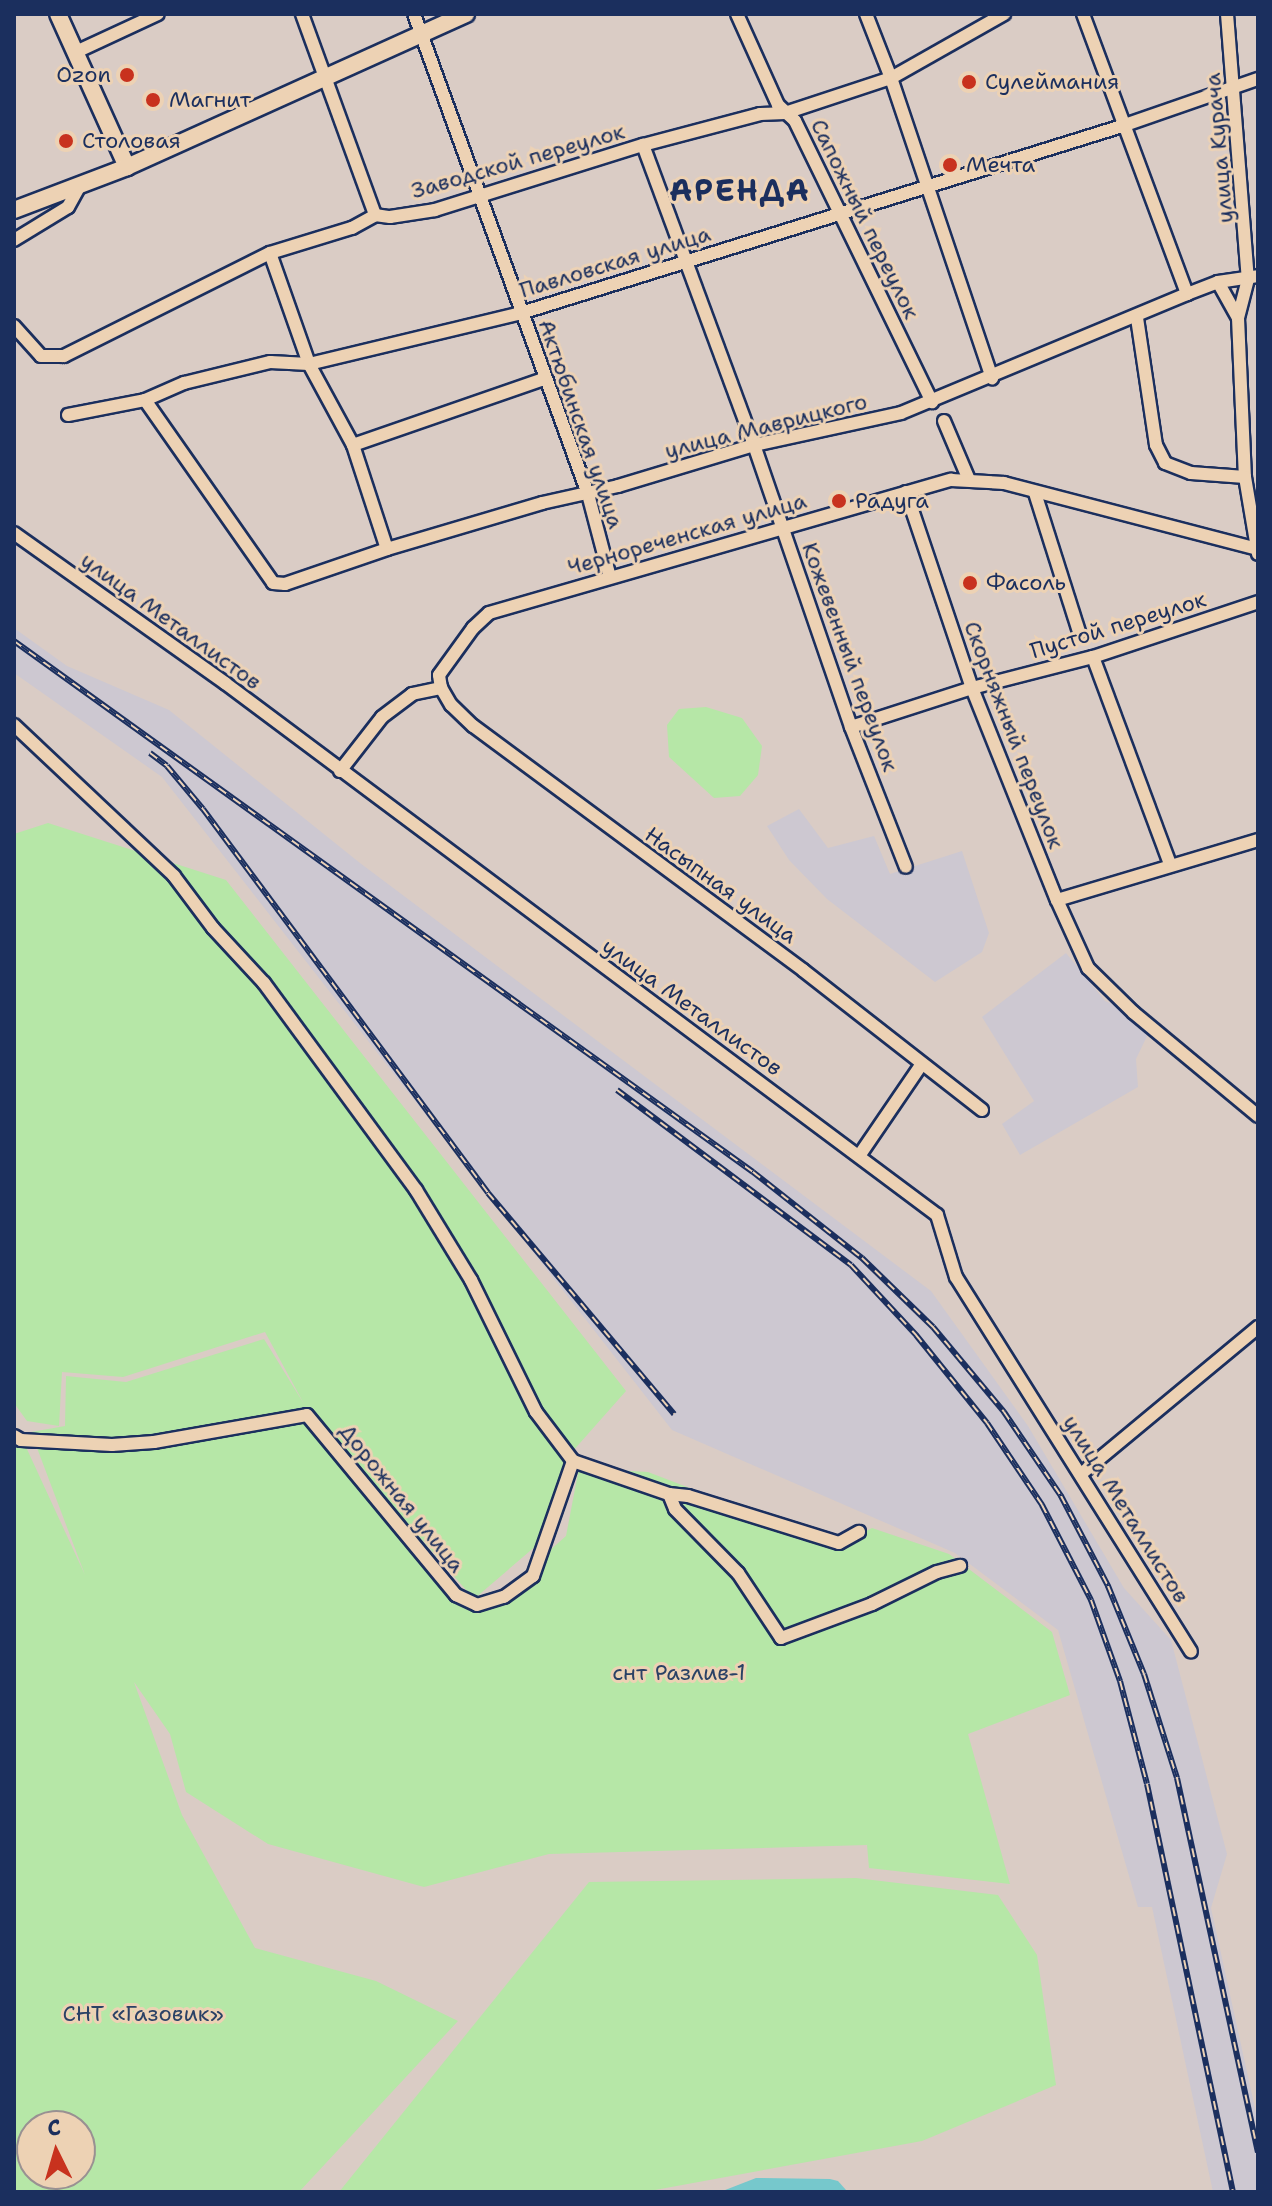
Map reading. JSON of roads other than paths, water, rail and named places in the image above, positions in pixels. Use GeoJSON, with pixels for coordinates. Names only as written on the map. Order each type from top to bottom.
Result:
{"type":"FeatureCollection","features":[{"type":"Feature","properties":{"kind":"street"},"geometry":{"type":"LineString","coordinates":[[58,14],[127,167]]}},
{"type":"Feature","properties":{"kind":"street"},"geometry":{"type":"LineString","coordinates":[[76,52],[158,14]]}},
{"type":"Feature","properties":{"kind":"street"},"geometry":{"type":"LineString","coordinates":[[302,14],[375,215]]}},
{"type":"Feature","properties":{"kind":"street","name":"Актюбинская улица"},"geometry":{"type":"LineString","coordinates":[[414,14],[588,494],[610,577]]}},
{"type":"Feature","properties":{"kind":"street"},"geometry":{"type":"LineString","coordinates":[[14,210],[127,167],[466,14]]}},
{"type":"Feature","properties":{"kind":"street","name":"Сапожный переулок"},"geometry":{"type":"LineString","coordinates":[[737,14],[782,109],[795,121],[932,402]]}},
{"type":"Feature","properties":{"kind":"street"},"geometry":{"type":"LineString","coordinates":[[866,14],[891,78],[992,378]]}},
{"type":"Feature","properties":{"kind":"street"},"geometry":{"type":"LineString","coordinates":[[782,109],[891,78],[1004,14]]}},
{"type":"Feature","properties":{"kind":"street"},"geometry":{"type":"LineString","coordinates":[[1083,14],[1122,126],[1187,294]]}},
{"type":"Feature","properties":{"kind":"street","name":"улица Курача"},"geometry":{"type":"LineString","coordinates":[[1227,14],[1253,277],[1238,318]]}},
{"type":"Feature","properties":{"kind":"street","name":"Павловская улица"},"geometry":{"type":"LineString","coordinates":[[68,415],[145,400],[184,383],[270,362],[309,364],[521,313],[925,184],[1122,126],[1234,90],[1258,79]]}},
{"type":"Feature","properties":{"kind":"street","name":"Заводской переулок"},"geometry":{"type":"LineString","coordinates":[[14,326],[41,356],[64,356],[270,253],[352,228],[375,215],[435,210],[643,145],[782,109]]}},
{"type":"Feature","properties":{"kind":"street","name":"Кожевенный переулок"},"geometry":{"type":"LineString","coordinates":[[643,145],[754,445],[851,727],[906,867]]}},
{"type":"Feature","properties":{"kind":"street"},"geometry":{"type":"LineString","coordinates":[[14,240],[68,207],[79,187]]}},
{"type":"Feature","properties":{"kind":"street"},"geometry":{"type":"LineString","coordinates":[[270,253],[309,364],[353,445],[387,549]]}},
{"type":"Feature","properties":{"kind":"street","name":"улица Маврицкого"},"geometry":{"type":"LineString","coordinates":[[145,400],[273,583],[285,584],[387,549],[754,445],[901,413],[992,378],[1218,282],[1253,277]]}},
{"type":"Feature","properties":{"kind":"street"},"geometry":{"type":"LineString","coordinates":[[1218,282],[1238,318],[1245,477],[1257,551]]}},
{"type":"Feature","properties":{"kind":"street"},"geometry":{"type":"LineString","coordinates":[[1137,318],[1156,445],[1165,463],[1191,473],[1245,477]]}},
{"type":"Feature","properties":{"kind":"street"},"geometry":{"type":"LineString","coordinates":[[353,445],[546,378]]}},
{"type":"Feature","properties":{"kind":"street"},"geometry":{"type":"LineString","coordinates":[[944,421],[969,480]]}},
{"type":"Feature","properties":{"kind":"street","name":"Чернореченская улица"},"geometry":{"type":"LineString","coordinates":[[441,688],[439,675],[473,628],[489,613],[951,480],[1004,483],[1257,551]]}},
{"type":"Feature","properties":{"kind":"street","name":"Скорняжный переулок"},"geometry":{"type":"LineString","coordinates":[[906,492],[972,688],[1057,900],[1088,968],[1106,988],[1258,1116]]}},
{"type":"Feature","properties":{"kind":"street"},"geometry":{"type":"LineString","coordinates":[[1035,493],[1079,632]]}},
{"type":"Feature","properties":{"kind":"street","name":"улица Металлистов"},"geometry":{"type":"LineString","coordinates":[[14,533],[225,683],[937,1215],[956,1277],[1191,1651]]}},
{"type":"Feature","properties":{"kind":"street","name":"Пустой переулок"},"geometry":{"type":"LineString","coordinates":[[851,727],[972,688],[1093,657],[1258,602]]}},
{"type":"Feature","properties":{"kind":"street"},"geometry":{"type":"LineString","coordinates":[[1093,657],[1170,864]]}},
{"type":"Feature","properties":{"kind":"street"},"geometry":{"type":"LineString","coordinates":[[340,771],[382,717],[412,694],[441,688]]}},
{"type":"Feature","properties":{"kind":"street","name":"Насыпная улица"},"geometry":{"type":"LineString","coordinates":[[441,688],[451,705],[473,726],[803,970],[982,1110]]}},
{"type":"Feature","properties":{"kind":"street"},"geometry":{"type":"LineString","coordinates":[[14,725],[174,876],[213,928],[264,983],[416,1190],[471,1280],[536,1412],[573,1461],[669,1494],[688,1496],[839,1543],[859,1532]]}},
{"type":"Feature","properties":{"kind":"street"},"geometry":{"type":"LineString","coordinates":[[1057,900],[1258,840]]}},
{"type":"Feature","properties":{"kind":"street"},"geometry":{"type":"LineString","coordinates":[[859,1156],[921,1065]]}},
{"type":"Feature","properties":{"kind":"street"},"geometry":{"type":"LineString","coordinates":[[1081,1474],[1258,1327]]}},
{"type":"Feature","properties":{"kind":"street","name":"Дорожная улица"},"geometry":{"type":"LineString","coordinates":[[18,1438],[112,1445],[154,1442],[307,1415],[456,1595],[477,1605],[504,1597],[533,1576],[573,1461]]}},
{"type":"Feature","properties":{"kind":"street"},"geometry":{"type":"LineString","coordinates":[[669,1494],[675,1509],[738,1573],[781,1638],[872,1604],[937,1572],[960,1566]]}},
{"type":"Feature","properties":{"kind":"water"},"geometry":{"type":"Polygon","coordinates":[[[756,2178],[830,2179],[838,2181],[846,2190],[720,2192],[756,2178]]]}},
{"type":"Feature","properties":{"kind":"railway"},"geometry":{"type":"LineString","coordinates":[[14,641],[753,1172],[862,1258],[933,1327],[1004,1412],[1061,1496],[1108,1586],[1144,1674],[1177,1778],[1258,2152]]}},
{"type":"Feature","properties":{"kind":"railway"},"geometry":{"type":"LineString","coordinates":[[150,753],[167,766],[203,809],[488,1193],[674,1414]]}},
{"type":"Feature","properties":{"kind":"railway"},"geometry":{"type":"LineString","coordinates":[[617,1090],[851,1265],[916,1335],[987,1423],[1042,1505],[1091,1600],[1120,1681],[1147,1784],[1233,2192]]}},
{"type":"Feature","properties":{"kind":"place","name":"Ozon"},"geometry":{"type":"Point","coordinates":[127,75]}},
{"type":"Feature","properties":{"kind":"place","name":"Сулеймания"},"geometry":{"type":"Point","coordinates":[969,82]}},
{"type":"Feature","properties":{"kind":"place","name":"Магнит"},"geometry":{"type":"Point","coordinates":[153,100]}},
{"type":"Feature","properties":{"kind":"place","name":"Столовая"},"geometry":{"type":"Point","coordinates":[66,141]}},
{"type":"Feature","properties":{"kind":"place","name":"Мечта"},"geometry":{"type":"Point","coordinates":[950,165]}},
{"type":"Feature","properties":{"kind":"place","name":"Радуга"},"geometry":{"type":"Point","coordinates":[839,501]}},
{"type":"Feature","properties":{"kind":"place","name":"Фасоль"},"geometry":{"type":"Point","coordinates":[970,583]}},
{"type":"Feature","properties":{"kind":"district","name":"АРЕНДА"},"geometry":{"type":"Point","coordinates":[740,191]}},
{"type":"Feature","properties":{"kind":"park label","name":"снт Разлив-1"},"geometry":{"type":"Point","coordinates":[679,1673]}},
{"type":"Feature","properties":{"kind":"park label","name":"СНТ «Газовик»"},"geometry":{"type":"Point","coordinates":[143,2014]}}]}
